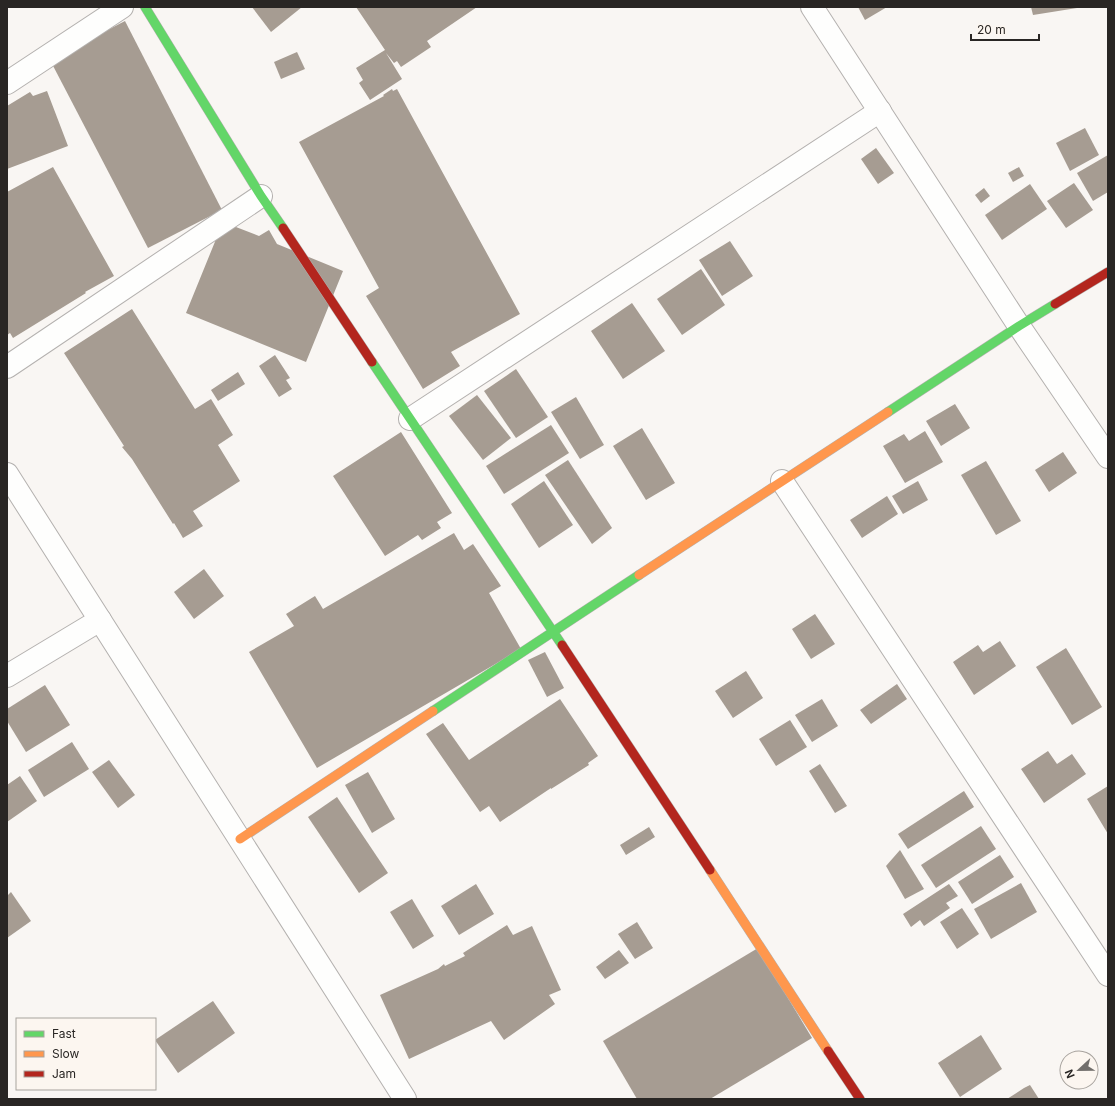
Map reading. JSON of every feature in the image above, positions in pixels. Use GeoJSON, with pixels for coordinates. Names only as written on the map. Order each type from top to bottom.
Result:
{"type":"FeatureCollection","features":[{"type":"Feature","properties":{"kind":"street"},"geometry":{"type":"LineString","coordinates":[[7,83],[122,7]]}},
{"type":"Feature","properties":{"kind":"street"},"geometry":{"type":"LineString","coordinates":[[145,7],[261,196],[553,632],[860,1099]]}},
{"type":"Feature","properties":{"kind":"street"},"geometry":{"type":"LineString","coordinates":[[812,7],[1019,326],[1108,457]]}},
{"type":"Feature","properties":{"kind":"street"},"geometry":{"type":"LineString","coordinates":[[410,419],[880,111]]}},
{"type":"Feature","properties":{"kind":"street"},"geometry":{"type":"LineString","coordinates":[[7,367],[261,196]]}},
{"type":"Feature","properties":{"kind":"street"},"geometry":{"type":"LineString","coordinates":[[240,839],[1019,326],[1108,272]]}},
{"type":"Feature","properties":{"kind":"street"},"geometry":{"type":"LineString","coordinates":[[7,474],[405,1099]]}},
{"type":"Feature","properties":{"kind":"street"},"geometry":{"type":"LineString","coordinates":[[782,481],[1108,975]]}},
{"type":"Feature","properties":{"kind":"street"},"geometry":{"type":"LineString","coordinates":[[7,676],[100,620]]}},
{"type":"Feature","properties":{"kind":"building"},"geometry":{"type":"Polygon","coordinates":[[[252,7],[302,7],[271,32],[252,7]]]}},
{"type":"Feature","properties":{"kind":"building"},"geometry":{"type":"Polygon","coordinates":[[[356,7],[477,7],[427,41],[431,47],[401,67],[397,61],[394,63],[386,53],[402,79],[370,100],[359,83],[363,80],[356,68],[385,50],[356,7]]]}},
{"type":"Feature","properties":{"kind":"building"},"geometry":{"type":"Polygon","coordinates":[[[858,7],[887,7],[865,20],[858,7]]]}},
{"type":"Feature","properties":{"kind":"building"},"geometry":{"type":"Polygon","coordinates":[[[1031,7],[1077,7],[1077,8],[1033,15],[1031,7]]]}},
{"type":"Feature","properties":{"kind":"building"},"geometry":{"type":"Polygon","coordinates":[[[125,21],[222,210],[148,248],[50,60],[125,21]]]}},
{"type":"Feature","properties":{"kind":"building"},"geometry":{"type":"Polygon","coordinates":[[[297,52],[305,69],[281,79],[274,62],[297,52]]]}},
{"type":"Feature","properties":{"kind":"building"},"geometry":{"type":"Polygon","coordinates":[[[392,89],[393,91],[397,89],[520,314],[451,352],[460,366],[423,389],[366,296],[379,288],[299,142],[384,96],[383,95],[392,89]]]}},
{"type":"Feature","properties":{"kind":"building"},"geometry":{"type":"Polygon","coordinates":[[[47,91],[68,146],[7,169],[7,106],[30,92],[33,96],[47,91]]]}},
{"type":"Feature","properties":{"kind":"building"},"geometry":{"type":"Polygon","coordinates":[[[1085,128],[1099,155],[1070,171],[1056,143],[1085,128]]]}},
{"type":"Feature","properties":{"kind":"building"},"geometry":{"type":"Polygon","coordinates":[[[876,148],[894,173],[878,184],[861,159],[876,148]]]}},
{"type":"Feature","properties":{"kind":"building"},"geometry":{"type":"Polygon","coordinates":[[[1108,155],[1108,192],[1093,201],[1077,173],[1108,155]]]}},
{"type":"Feature","properties":{"kind":"building"},"geometry":{"type":"Polygon","coordinates":[[[53,167],[114,276],[85,292],[86,293],[13,338],[10,333],[7,335],[7,192],[53,167]]]}},
{"type":"Feature","properties":{"kind":"building"},"geometry":{"type":"Polygon","coordinates":[[[1019,167],[1024,176],[1013,182],[1008,173],[1019,167]]]}},
{"type":"Feature","properties":{"kind":"building"},"geometry":{"type":"Polygon","coordinates":[[[1074,183],[1093,210],[1066,228],[1047,201],[1074,183]]]}},
{"type":"Feature","properties":{"kind":"building"},"geometry":{"type":"Polygon","coordinates":[[[1030,184],[1047,209],[1002,240],[985,215],[1030,184]]]}},
{"type":"Feature","properties":{"kind":"building"},"geometry":{"type":"Polygon","coordinates":[[[984,188],[990,196],[981,203],[975,195],[984,188]]]}},
{"type":"Feature","properties":{"kind":"building"},"geometry":{"type":"Polygon","coordinates":[[[223,222],[259,236],[269,230],[277,244],[343,271],[306,362],[186,313],[223,222]]]}},
{"type":"Feature","properties":{"kind":"building"},"geometry":{"type":"Polygon","coordinates":[[[730,241],[753,276],[722,296],[699,260],[730,241]]]}},
{"type":"Feature","properties":{"kind":"building"},"geometry":{"type":"Polygon","coordinates":[[[701,269],[725,305],[682,335],[657,299],[701,269]]]}},
{"type":"Feature","properties":{"kind":"building"},"geometry":{"type":"Polygon","coordinates":[[[632,303],[665,351],[623,379],[591,331],[632,303]]]}},
{"type":"Feature","properties":{"kind":"building"},"geometry":{"type":"Polygon","coordinates":[[[132,309],[195,409],[211,399],[233,435],[218,445],[240,481],[193,511],[203,526],[183,538],[132,459],[122,447],[124,446],[64,353],[132,309]]]}},
{"type":"Feature","properties":{"kind":"building"},"geometry":{"type":"Polygon","coordinates":[[[275,355],[290,378],[286,380],[292,389],[279,397],[259,366],[275,355]]]}},
{"type":"Feature","properties":{"kind":"building"},"geometry":{"type":"Polygon","coordinates":[[[516,369],[548,417],[516,438],[484,391],[516,369]]]}},
{"type":"Feature","properties":{"kind":"building"},"geometry":{"type":"Polygon","coordinates":[[[238,372],[245,384],[218,401],[211,390],[238,372]]]}},
{"type":"Feature","properties":{"kind":"building"},"geometry":{"type":"Polygon","coordinates":[[[477,395],[511,438],[483,460],[449,416],[477,395]]]}},
{"type":"Feature","properties":{"kind":"building"},"geometry":{"type":"Polygon","coordinates":[[[576,397],[604,445],[580,459],[551,412],[576,397]]]}},
{"type":"Feature","properties":{"kind":"building"},"geometry":{"type":"Polygon","coordinates":[[[955,404],[970,428],[941,446],[926,421],[955,404]]]}},
{"type":"Feature","properties":{"kind":"building"},"geometry":{"type":"Polygon","coordinates":[[[551,425],[569,453],[504,494],[486,466],[551,425]]]}},
{"type":"Feature","properties":{"kind":"building"},"geometry":{"type":"Polygon","coordinates":[[[642,428],[675,483],[646,500],[613,446],[642,428]]]}},
{"type":"Feature","properties":{"kind":"building"},"geometry":{"type":"Polygon","coordinates":[[[925,431],[943,462],[905,483],[883,446],[904,434],[909,441],[925,431]]]}},
{"type":"Feature","properties":{"kind":"building"},"geometry":{"type":"Polygon","coordinates":[[[401,432],[452,513],[437,522],[441,528],[422,540],[418,535],[385,556],[333,476],[401,432]]]}},
{"type":"Feature","properties":{"kind":"building"},"geometry":{"type":"Polygon","coordinates":[[[1063,452],[1077,473],[1049,492],[1035,470],[1063,452]]]}},
{"type":"Feature","properties":{"kind":"building"},"geometry":{"type":"Polygon","coordinates":[[[568,460],[612,528],[592,544],[545,475],[568,460]]]}},
{"type":"Feature","properties":{"kind":"building"},"geometry":{"type":"Polygon","coordinates":[[[986,461],[1021,521],[996,535],[961,475],[986,461]]]}},
{"type":"Feature","properties":{"kind":"building"},"geometry":{"type":"Polygon","coordinates":[[[544,481],[573,525],[539,548],[511,504],[544,481]]]}},
{"type":"Feature","properties":{"kind":"building"},"geometry":{"type":"Polygon","coordinates":[[[918,481],[928,500],[903,514],[892,496],[918,481]]]}},
{"type":"Feature","properties":{"kind":"building"},"geometry":{"type":"Polygon","coordinates":[[[887,496],[898,514],[862,538],[850,520],[887,496]]]}},
{"type":"Feature","properties":{"kind":"building"},"geometry":{"type":"Polygon","coordinates":[[[454,533],[464,550],[473,544],[501,586],[489,593],[521,649],[317,768],[249,652],[294,626],[286,614],[315,596],[323,609],[454,533]]]}},
{"type":"Feature","properties":{"kind":"building"},"geometry":{"type":"Polygon","coordinates":[[[204,569],[224,596],[194,619],[174,592],[204,569]]]}},
{"type":"Feature","properties":{"kind":"building"},"geometry":{"type":"Polygon","coordinates":[[[815,614],[835,644],[811,659],[792,629],[815,614]]]}},
{"type":"Feature","properties":{"kind":"building"},"geometry":{"type":"Polygon","coordinates":[[[1000,641],[1016,666],[974,695],[953,662],[978,645],[983,652],[1000,641]]]}},
{"type":"Feature","properties":{"kind":"building"},"geometry":{"type":"Polygon","coordinates":[[[1066,648],[1102,707],[1072,725],[1036,667],[1066,648]]]}},
{"type":"Feature","properties":{"kind":"building"},"geometry":{"type":"Polygon","coordinates":[[[545,652],[564,688],[547,697],[528,660],[545,652]]]}},
{"type":"Feature","properties":{"kind":"building"},"geometry":{"type":"Polygon","coordinates":[[[746,671],[763,698],[733,718],[715,691],[746,671]]]}},
{"type":"Feature","properties":{"kind":"building"},"geometry":{"type":"Polygon","coordinates":[[[897,684],[907,699],[871,724],[860,710],[897,684]]]}},
{"type":"Feature","properties":{"kind":"building"},"geometry":{"type":"Polygon","coordinates":[[[45,685],[70,725],[26,752],[7,721],[7,709],[45,685]]]}},
{"type":"Feature","properties":{"kind":"building"},"geometry":{"type":"Polygon","coordinates":[[[560,699],[598,756],[588,763],[589,765],[500,822],[489,806],[480,812],[426,734],[443,723],[469,760],[560,699]]]}},
{"type":"Feature","properties":{"kind":"building"},"geometry":{"type":"Polygon","coordinates":[[[822,699],[838,726],[812,742],[795,715],[822,699]]]}},
{"type":"Feature","properties":{"kind":"building"},"geometry":{"type":"Polygon","coordinates":[[[790,720],[807,747],[776,766],[759,739],[790,720]]]}},
{"type":"Feature","properties":{"kind":"building"},"geometry":{"type":"Polygon","coordinates":[[[72,742],[89,769],[44,797],[28,770],[72,742]]]}},
{"type":"Feature","properties":{"kind":"building"},"geometry":{"type":"Polygon","coordinates":[[[1048,751],[1057,764],[1072,754],[1086,774],[1044,803],[1021,769],[1048,751]]]}},
{"type":"Feature","properties":{"kind":"building"},"geometry":{"type":"Polygon","coordinates":[[[109,760],[135,795],[118,808],[92,772],[109,760]]]}},
{"type":"Feature","properties":{"kind":"building"},"geometry":{"type":"Polygon","coordinates":[[[820,764],[847,806],[835,813],[809,771],[820,764]]]}},
{"type":"Feature","properties":{"kind":"building"},"geometry":{"type":"Polygon","coordinates":[[[368,772],[395,819],[372,833],[345,785],[368,772]]]}},
{"type":"Feature","properties":{"kind":"building"},"geometry":{"type":"Polygon","coordinates":[[[20,776],[37,801],[7,822],[7,785],[20,776]]]}},
{"type":"Feature","properties":{"kind":"building"},"geometry":{"type":"Polygon","coordinates":[[[1108,786],[1108,834],[1087,799],[1108,786]]]}},
{"type":"Feature","properties":{"kind":"building"},"geometry":{"type":"Polygon","coordinates":[[[964,791],[974,807],[908,849],[898,834],[964,791]]]}},
{"type":"Feature","properties":{"kind":"building"},"geometry":{"type":"Polygon","coordinates":[[[337,797],[388,873],[359,893],[308,817],[337,797]]]}},
{"type":"Feature","properties":{"kind":"building"},"geometry":{"type":"Polygon","coordinates":[[[981,826],[996,849],[936,888],[921,865],[981,826]]]}},
{"type":"Feature","properties":{"kind":"building"},"geometry":{"type":"Polygon","coordinates":[[[649,827],[655,837],[626,855],[620,845],[649,827]]]}},
{"type":"Feature","properties":{"kind":"building"},"geometry":{"type":"Polygon","coordinates":[[[900,850],[924,889],[905,899],[886,866],[900,850]]]}},
{"type":"Feature","properties":{"kind":"building"},"geometry":{"type":"Polygon","coordinates":[[[1000,855],[1014,877],[972,904],[958,882],[1000,855]]]}},
{"type":"Feature","properties":{"kind":"building"},"geometry":{"type":"Polygon","coordinates":[[[1021,883],[1037,912],[991,939],[974,909],[1021,883]]]}},
{"type":"Feature","properties":{"kind":"building"},"geometry":{"type":"Polygon","coordinates":[[[476,884],[494,914],[459,935],[441,906],[476,884]]]}},
{"type":"Feature","properties":{"kind":"building"},"geometry":{"type":"Polygon","coordinates":[[[949,884],[958,896],[946,903],[950,908],[924,926],[920,920],[911,927],[903,914],[949,884]]]}},
{"type":"Feature","properties":{"kind":"building"},"geometry":{"type":"Polygon","coordinates":[[[11,892],[31,921],[7,938],[7,896],[11,892]]]}},
{"type":"Feature","properties":{"kind":"building"},"geometry":{"type":"Polygon","coordinates":[[[412,899],[434,936],[413,949],[390,912],[412,899]]]}},
{"type":"Feature","properties":{"kind":"building"},"geometry":{"type":"Polygon","coordinates":[[[962,908],[979,934],[957,949],[940,922],[962,908]]]}},
{"type":"Feature","properties":{"kind":"building"},"geometry":{"type":"Polygon","coordinates":[[[637,922],[653,948],[635,959],[618,934],[637,922]]]}},
{"type":"Feature","properties":{"kind":"building"},"geometry":{"type":"Polygon","coordinates":[[[507,925],[513,935],[532,926],[561,990],[549,995],[555,1004],[504,1040],[491,1021],[409,1059],[380,995],[438,969],[444,964],[445,966],[465,956],[463,953],[507,925]]]}},
{"type":"Feature","properties":{"kind":"building"},"geometry":{"type":"Polygon","coordinates":[[[758,948],[812,1038],[710,1099],[637,1099],[603,1041],[758,948]]]}},
{"type":"Feature","properties":{"kind":"building"},"geometry":{"type":"Polygon","coordinates":[[[619,950],[629,963],[605,979],[596,967],[619,950]]]}},
{"type":"Feature","properties":{"kind":"building"},"geometry":{"type":"Polygon","coordinates":[[[213,1001],[235,1033],[178,1073],[156,1039],[213,1001]]]}},
{"type":"Feature","properties":{"kind":"building"},"geometry":{"type":"Polygon","coordinates":[[[981,1035],[1002,1069],[960,1097],[938,1063],[981,1035]]]}},
{"type":"Feature","properties":{"kind":"building"},"geometry":{"type":"Polygon","coordinates":[[[1030,1085],[1039,1099],[1007,1099],[1024,1088],[1030,1085]]]}},
{"type":"Feature","properties":{"kind":"traffic: fast"},"geometry":{"type":"LineString","coordinates":[[145,7],[261,196],[283,228]]}},
{"type":"Feature","properties":{"kind":"traffic: fast"},"geometry":{"type":"LineString","coordinates":[[888,412],[1055,304]]}},
{"type":"Feature","properties":{"kind":"traffic: fast"},"geometry":{"type":"LineString","coordinates":[[372,362],[562,645]]}},
{"type":"Feature","properties":{"kind":"traffic: fast"},"geometry":{"type":"LineString","coordinates":[[433,711],[639,575]]}},
{"type":"Feature","properties":{"kind":"traffic: slow"},"geometry":{"type":"LineString","coordinates":[[639,575],[888,412]]}},
{"type":"Feature","properties":{"kind":"traffic: slow"},"geometry":{"type":"LineString","coordinates":[[240,839],[433,711]]}},
{"type":"Feature","properties":{"kind":"traffic: slow"},"geometry":{"type":"LineString","coordinates":[[710,870],[828,1051]]}},
{"type":"Feature","properties":{"kind":"traffic: jam"},"geometry":{"type":"LineString","coordinates":[[283,228],[372,362]]}},
{"type":"Feature","properties":{"kind":"traffic: jam"},"geometry":{"type":"LineString","coordinates":[[1055,304],[1108,272]]}},
{"type":"Feature","properties":{"kind":"traffic: jam"},"geometry":{"type":"LineString","coordinates":[[562,645],[710,870]]}},
{"type":"Feature","properties":{"kind":"traffic: jam"},"geometry":{"type":"LineString","coordinates":[[828,1051],[860,1099]]}}]}
